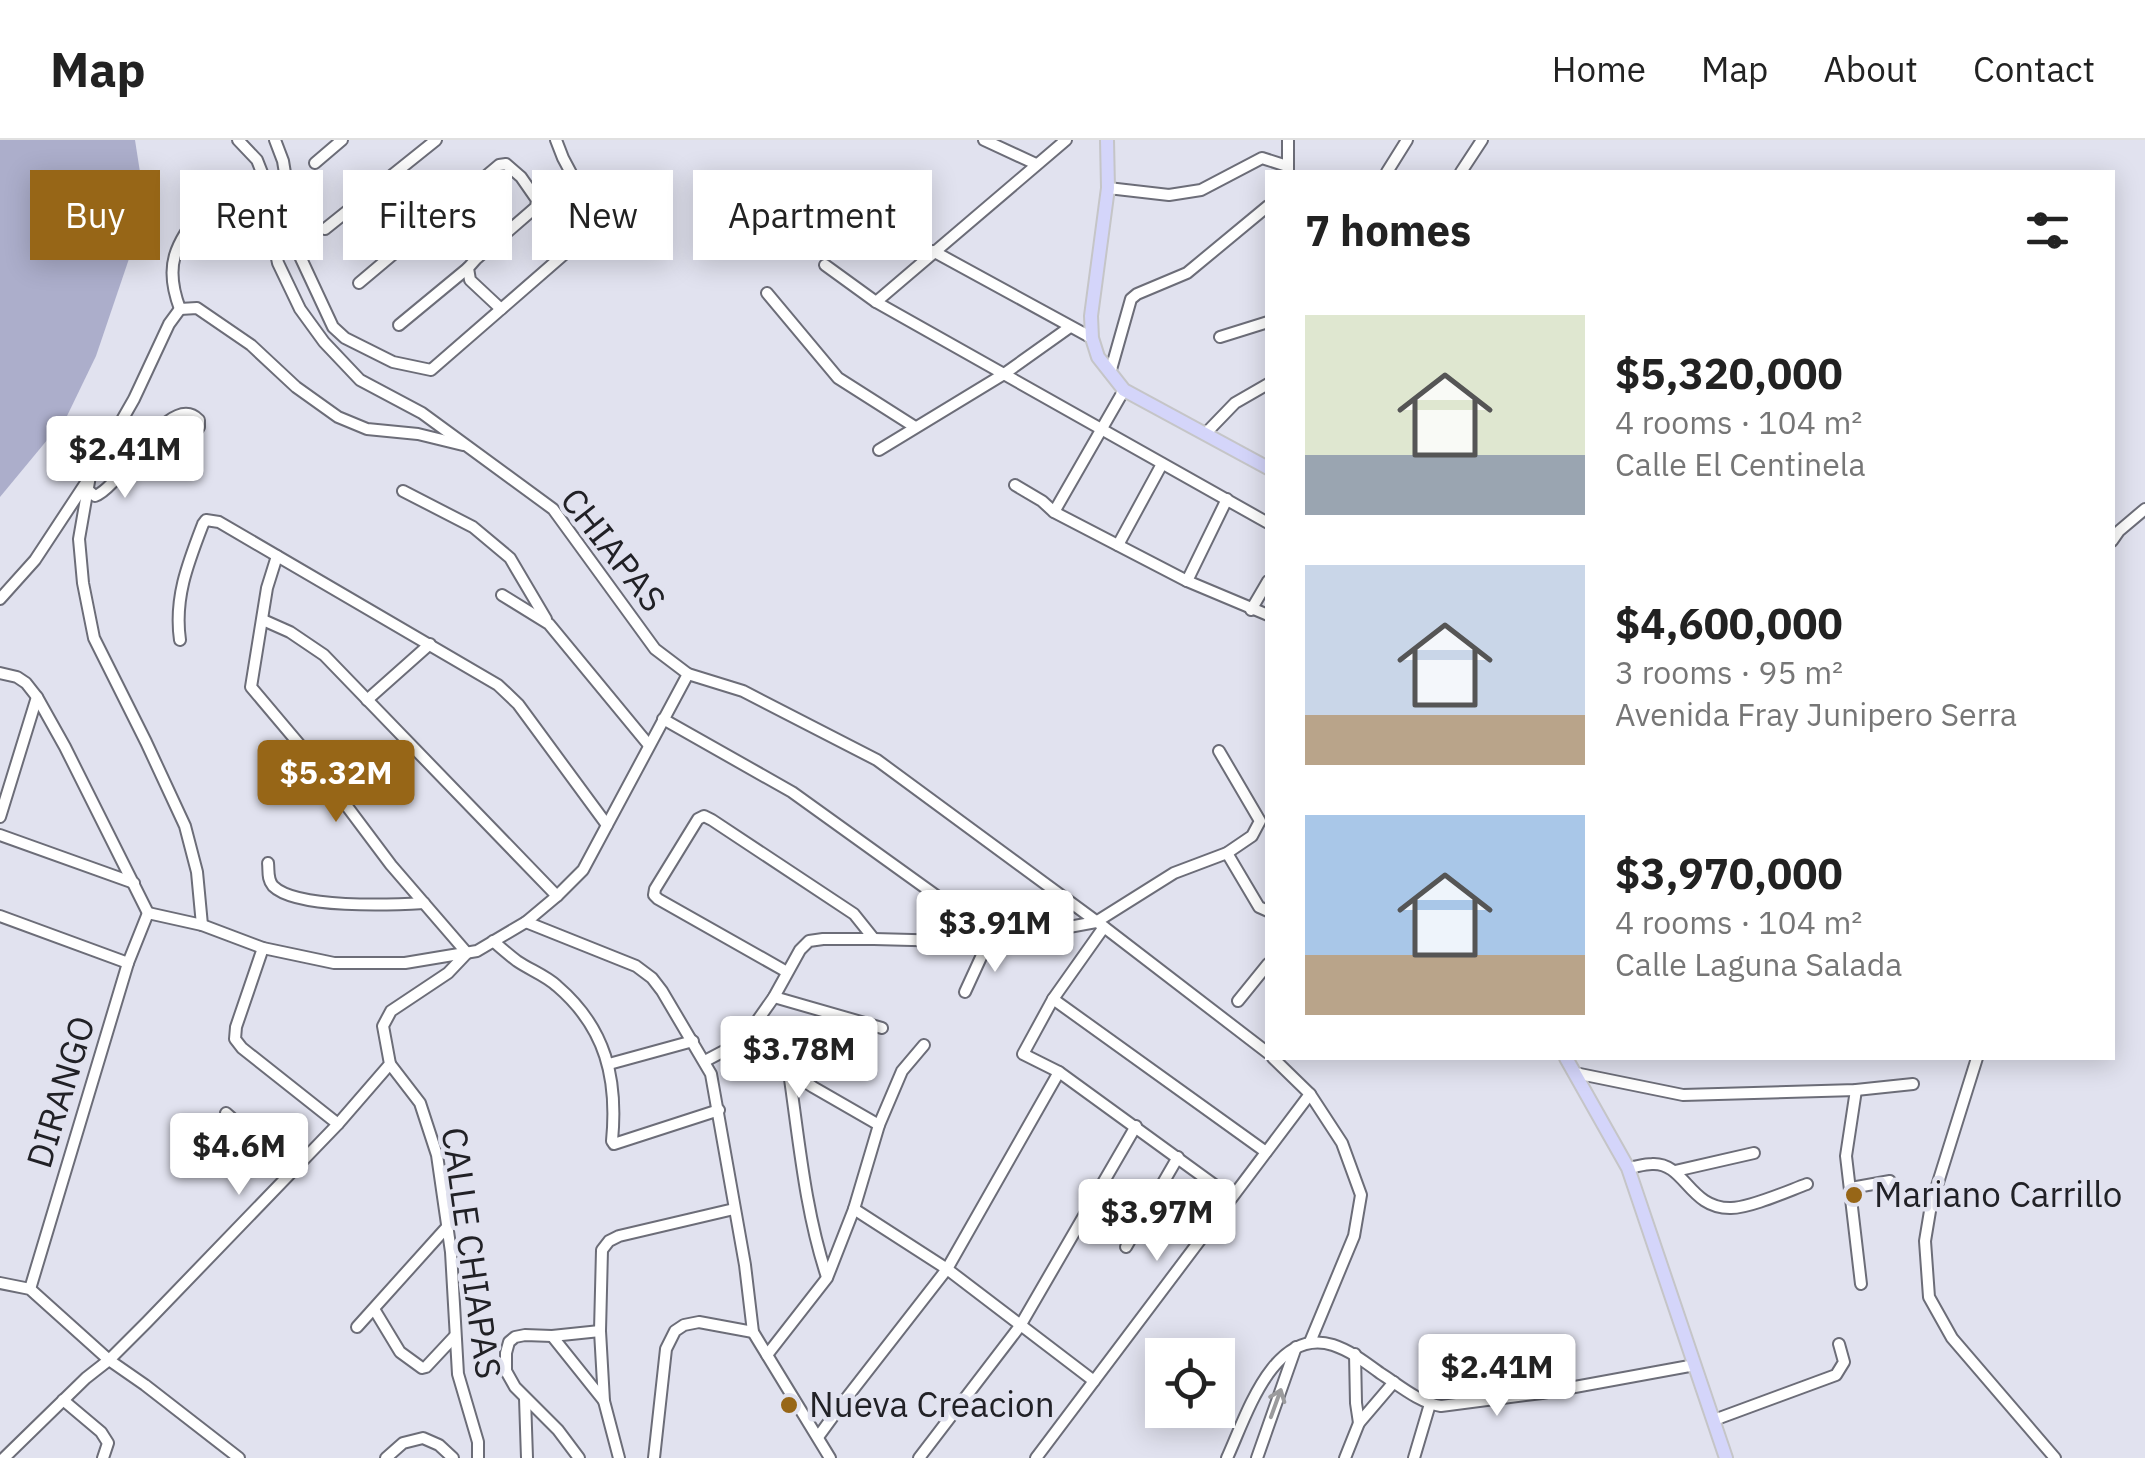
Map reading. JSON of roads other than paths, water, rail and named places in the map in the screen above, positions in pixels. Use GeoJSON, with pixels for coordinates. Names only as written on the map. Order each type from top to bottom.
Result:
{"type":"FeatureCollection","features":[{"type":"Feature","properties":{"kind":"main road"},"geometry":{"type":"LineString","coordinates":[[1107,140],[1108,188],[1091,316],[1098,357],[1124,390],[1265,466]]}},
{"type":"Feature","properties":{"kind":"main road"},"geometry":{"type":"LineString","coordinates":[[1567,1060],[1628,1168],[1726,1458]]}},
{"type":"Feature","properties":{"kind":"street"},"geometry":{"type":"LineString","coordinates":[[238,140],[257,160],[270,193],[271,230],[278,263],[300,309],[324,342],[360,380],[422,414],[468,447]]}},
{"type":"Feature","properties":{"kind":"street"},"geometry":{"type":"LineString","coordinates":[[275,140],[283,162],[298,252],[334,327],[345,338],[393,362],[432,370],[576,243],[586,224],[588,204],[556,140]]}},
{"type":"Feature","properties":{"kind":"street"},"geometry":{"type":"LineString","coordinates":[[315,162],[342,140]]}},
{"type":"Feature","properties":{"kind":"street"},"geometry":{"type":"LineString","coordinates":[[326,230],[436,140]]}},
{"type":"Feature","properties":{"kind":"street"},"geometry":{"type":"LineString","coordinates":[[984,140],[1036,164]]}},
{"type":"Feature","properties":{"kind":"street"},"geometry":{"type":"LineString","coordinates":[[876,302],[1066,140]]}},
{"type":"Feature","properties":{"kind":"street"},"geometry":{"type":"LineString","coordinates":[[1108,188],[1169,195],[1201,190],[1262,158],[1287,169],[1288,140]]}},
{"type":"Feature","properties":{"kind":"street"},"geometry":{"type":"LineString","coordinates":[[1389,170],[1407,140]]}},
{"type":"Feature","properties":{"kind":"street"},"geometry":{"type":"LineString","coordinates":[[1462,170],[1482,140]]}},
{"type":"Feature","properties":{"kind":"street"},"geometry":{"type":"LineString","coordinates":[[359,282],[499,165],[506,164],[522,177],[537,200],[536,208],[399,326]]}},
{"type":"Feature","properties":{"kind":"street"},"geometry":{"type":"LineString","coordinates":[[1110,373],[1131,299],[1186,273],[1265,208]]}},
{"type":"Feature","properties":{"kind":"street"},"geometry":{"type":"LineString","coordinates":[[0,599],[35,560],[90,476],[180,310],[172,284],[174,257],[180,242]]}},
{"type":"Feature","properties":{"kind":"street"},"geometry":{"type":"LineString","coordinates":[[934,252],[1092,338]]}},
{"type":"Feature","properties":{"kind":"street"},"geometry":{"type":"LineString","coordinates":[[825,265],[876,302],[1265,520]]}},
{"type":"Feature","properties":{"kind":"street"},"geometry":{"type":"LineString","coordinates":[[468,268],[470,280],[501,309]]}},
{"type":"Feature","properties":{"kind":"street"},"geometry":{"type":"LineString","coordinates":[[768,293],[838,378],[915,427]]}},
{"type":"Feature","properties":{"kind":"street","name":"CHIAPAS"},"geometry":{"type":"LineString","coordinates":[[180,310],[197,308],[251,345],[296,387],[338,417],[367,429],[418,434],[468,447],[553,509],[656,650],[688,674]]}},
{"type":"Feature","properties":{"kind":"street"},"geometry":{"type":"LineString","coordinates":[[1220,338],[1265,323]]}},
{"type":"Feature","properties":{"kind":"street"},"geometry":{"type":"LineString","coordinates":[[878,450],[1004,374],[1070,327]]}},
{"type":"Feature","properties":{"kind":"street"},"geometry":{"type":"LineString","coordinates":[[1206,433],[1235,403],[1265,386]]}},
{"type":"Feature","properties":{"kind":"street"},"geometry":{"type":"LineString","coordinates":[[1054,512],[1124,390]]}},
{"type":"Feature","properties":{"kind":"street"},"geometry":{"type":"LineString","coordinates":[[88,490],[95,496],[110,488],[156,432],[168,420],[185,412],[194,414],[199,427],[184,448]]}},
{"type":"Feature","properties":{"kind":"street"},"geometry":{"type":"LineString","coordinates":[[1118,545],[1162,464]]}},
{"type":"Feature","properties":{"kind":"street"},"geometry":{"type":"LineString","coordinates":[[90,476],[79,539],[94,638],[184,826],[197,872],[202,924]]}},
{"type":"Feature","properties":{"kind":"street"},"geometry":{"type":"LineString","coordinates":[[1015,485],[1054,512],[1187,581],[1265,614]]}},
{"type":"Feature","properties":{"kind":"street"},"geometry":{"type":"LineString","coordinates":[[404,491],[473,527],[510,558],[549,624],[648,744]]}},
{"type":"Feature","properties":{"kind":"street"},"geometry":{"type":"LineString","coordinates":[[1187,581],[1227,499]]}},
{"type":"Feature","properties":{"kind":"street"},"geometry":{"type":"LineString","coordinates":[[2115,536],[2145,509]]}},
{"type":"Feature","properties":{"kind":"street"},"geometry":{"type":"LineString","coordinates":[[180,640],[178,606],[183,576],[203,524],[206,520],[219,522],[456,658],[509,694],[607,825]]}},
{"type":"Feature","properties":{"kind":"street"},"geometry":{"type":"LineString","coordinates":[[277,556],[267,588],[250,687],[467,954]]}},
{"type":"Feature","properties":{"kind":"street"},"geometry":{"type":"LineString","coordinates":[[1251,610],[1265,586]]}},
{"type":"Feature","properties":{"kind":"street"},"geometry":{"type":"LineString","coordinates":[[502,595],[549,624]]}},
{"type":"Feature","properties":{"kind":"street"},"geometry":{"type":"LineString","coordinates":[[263,620],[310,644],[558,896]]}},
{"type":"Feature","properties":{"kind":"street"},"geometry":{"type":"LineString","coordinates":[[367,700],[430,644]]}},
{"type":"Feature","properties":{"kind":"street"},"geometry":{"type":"LineString","coordinates":[[0,672],[26,683],[51,719],[148,913],[202,924],[263,948],[334,964],[406,963],[467,954],[526,922],[558,896],[583,870],[688,674],[744,692],[877,760],[1265,1051]]}},
{"type":"Feature","properties":{"kind":"street"},"geometry":{"type":"LineString","coordinates":[[0,817],[37,697]]}},
{"type":"Feature","properties":{"kind":"street"},"geometry":{"type":"LineString","coordinates":[[663,719],[792,792],[952,907],[988,942]]}},
{"type":"Feature","properties":{"kind":"street"},"geometry":{"type":"LineString","coordinates":[[1219,751],[1264,824],[1227,853],[1174,873],[1100,924],[1023,1053],[1059,1072],[1232,1197]]}},
{"type":"Feature","properties":{"kind":"street"},"geometry":{"type":"LineString","coordinates":[[788,972],[658,900],[654,894],[698,819],[704,816],[712,820],[854,914],[874,939]]}},
{"type":"Feature","properties":{"kind":"street"},"geometry":{"type":"LineString","coordinates":[[0,835],[134,883]]}},
{"type":"Feature","properties":{"kind":"street"},"geometry":{"type":"LineString","coordinates":[[1227,853],[1259,907],[1265,910]]}},
{"type":"Feature","properties":{"kind":"street"},"geometry":{"type":"LineString","coordinates":[[268,862],[273,886],[302,899],[340,904],[424,903]]}},
{"type":"Feature","properties":{"kind":"street","name":"DIRANGO"},"geometry":{"type":"LineString","coordinates":[[30,1289],[128,963],[148,913]]}},
{"type":"Feature","properties":{"kind":"street"},"geometry":{"type":"LineString","coordinates":[[0,916],[128,963]]}},
{"type":"Feature","properties":{"kind":"street"},"geometry":{"type":"LineString","coordinates":[[526,922],[636,966],[652,978],[705,1061],[718,1110],[753,1332],[830,1458]]}},
{"type":"Feature","properties":{"kind":"street"},"geometry":{"type":"LineString","coordinates":[[705,1061],[742,1040],[774,998],[800,950],[810,941],[988,942],[1100,924]]}},
{"type":"Feature","properties":{"kind":"street"},"geometry":{"type":"LineString","coordinates":[[493,941],[555,983],[583,1011],[609,1064],[615,1106],[612,1140],[616,1144],[718,1110]]}},
{"type":"Feature","properties":{"kind":"street"},"geometry":{"type":"LineString","coordinates":[[965,992],[988,942]]}},
{"type":"Feature","properties":{"kind":"street"},"geometry":{"type":"LineString","coordinates":[[263,948],[235,1039],[338,1124]]}},
{"type":"Feature","properties":{"kind":"street"},"geometry":{"type":"LineString","coordinates":[[4,1458],[108,1360],[338,1124],[390,1064],[382,1026],[390,1011],[448,974],[467,954]]}},
{"type":"Feature","properties":{"kind":"street"},"geometry":{"type":"LineString","coordinates":[[1238,1001],[1265,968]]}},
{"type":"Feature","properties":{"kind":"street"},"geometry":{"type":"LineString","coordinates":[[774,998],[882,1028]]}},
{"type":"Feature","properties":{"kind":"street"},"geometry":{"type":"LineString","coordinates":[[1053,999],[1266,1152]]}},
{"type":"Feature","properties":{"kind":"street"},"geometry":{"type":"LineString","coordinates":[[742,1040],[879,1125]]}},
{"type":"Feature","properties":{"kind":"street"},"geometry":{"type":"LineString","coordinates":[[609,1064],[693,1041]]}},
{"type":"Feature","properties":{"kind":"street"},"geometry":{"type":"LineString","coordinates":[[767,1355],[828,1278],[879,1125],[902,1070],[924,1044]]}},
{"type":"Feature","properties":{"kind":"street"},"geometry":{"type":"LineString","coordinates":[[1275,1060],[1310,1094],[1342,1142],[1361,1195],[1354,1236],[1310,1342]]}},
{"type":"Feature","properties":{"kind":"street"},"geometry":{"type":"LineString","coordinates":[[1976,1060],[1931,1204],[1925,1241],[1929,1297],[1952,1338],[2055,1458]]}},
{"type":"Feature","properties":{"kind":"street","name":"CALLE CHIAPAS"},"geometry":{"type":"LineString","coordinates":[[390,1064],[420,1103],[438,1155],[451,1252],[458,1374],[478,1442],[478,1458]]}},
{"type":"Feature","properties":{"kind":"street"},"geometry":{"type":"LineString","coordinates":[[790,1072],[810,1210],[828,1278]]}},
{"type":"Feature","properties":{"kind":"street"},"geometry":{"type":"LineString","coordinates":[[818,1437],[947,1269],[1059,1072]]}},
{"type":"Feature","properties":{"kind":"street"},"geometry":{"type":"LineString","coordinates":[[1575,1074],[1683,1094],[1856,1090],[1912,1084]]}},
{"type":"Feature","properties":{"kind":"street"},"geometry":{"type":"LineString","coordinates":[[1856,1090],[1846,1156],[1861,1284]]}},
{"type":"Feature","properties":{"kind":"street"},"geometry":{"type":"LineString","coordinates":[[1036,1458],[1310,1094]]}},
{"type":"Feature","properties":{"kind":"street"},"geometry":{"type":"LineString","coordinates":[[226,1113],[292,1171]]}},
{"type":"Feature","properties":{"kind":"street"},"geometry":{"type":"LineString","coordinates":[[919,1458],[1020,1326],[1136,1126]]}},
{"type":"Feature","properties":{"kind":"street"},"geometry":{"type":"LineString","coordinates":[[1675,1171],[1754,1153]]}},
{"type":"Feature","properties":{"kind":"street"},"geometry":{"type":"LineString","coordinates":[[1126,1247],[1178,1157]]}},
{"type":"Feature","properties":{"kind":"street"},"geometry":{"type":"LineString","coordinates":[[1628,1168],[1656,1163],[1675,1171],[1692,1192],[1711,1206],[1734,1208],[1808,1184]]}},
{"type":"Feature","properties":{"kind":"street"},"geometry":{"type":"LineString","coordinates":[[1851,1188],[1890,1180]]}},
{"type":"Feature","properties":{"kind":"street"},"geometry":{"type":"LineString","coordinates":[[854,1209],[947,1269],[1094,1381]]}},
{"type":"Feature","properties":{"kind":"street"},"geometry":{"type":"LineString","coordinates":[[619,1458],[604,1401],[600,1332],[602,1250],[609,1241],[734,1210]]}},
{"type":"Feature","properties":{"kind":"street"},"geometry":{"type":"LineString","coordinates":[[356,1327],[448,1227]]}},
{"type":"Feature","properties":{"kind":"street"},"geometry":{"type":"LineString","coordinates":[[0,1283],[30,1289],[108,1360],[239,1458]]}},
{"type":"Feature","properties":{"kind":"street"},"geometry":{"type":"LineString","coordinates":[[374,1309],[400,1352],[422,1368],[455,1336]]}},
{"type":"Feature","properties":{"kind":"street"},"geometry":{"type":"LineString","coordinates":[[654,1458],[666,1349],[675,1331],[684,1324],[699,1322],[753,1332]]}},
{"type":"Feature","properties":{"kind":"street"},"geometry":{"type":"LineString","coordinates":[[578,1458],[558,1430],[515,1387],[505,1362],[509,1342],[515,1337],[600,1332]]}},
{"type":"Feature","properties":{"kind":"street"},"geometry":{"type":"LineString","coordinates":[[552,1336],[604,1401]]}},
{"type":"Feature","properties":{"kind":"street"},"geometry":{"type":"LineString","coordinates":[[1226,1458],[1272,1368],[1284,1355],[1310,1342],[1333,1345],[1355,1354],[1430,1404],[1441,1406],[1542,1393],[1695,1365]]}},
{"type":"Feature","properties":{"kind":"street"},"geometry":{"type":"LineString","coordinates":[[1714,1420],[1836,1376],[1844,1362],[1839,1344]]}},
{"type":"Feature","properties":{"kind":"street"},"geometry":{"type":"LineString","coordinates":[[1256,1458],[1296,1347]]}},
{"type":"Feature","properties":{"kind":"street"},"geometry":{"type":"LineString","coordinates":[[1355,1354],[1359,1423]]}},
{"type":"Feature","properties":{"kind":"street"},"geometry":{"type":"LineString","coordinates":[[1345,1458],[1359,1423],[1394,1382]]}},
{"type":"Feature","properties":{"kind":"street"},"geometry":{"type":"LineString","coordinates":[[524,1397],[527,1458]]}},
{"type":"Feature","properties":{"kind":"street"},"geometry":{"type":"LineString","coordinates":[[63,1400],[102,1432],[108,1442],[103,1458]]}},
{"type":"Feature","properties":{"kind":"street"},"geometry":{"type":"LineString","coordinates":[[1414,1458],[1430,1404]]}},
{"type":"Feature","properties":{"kind":"street"},"geometry":{"type":"LineString","coordinates":[[386,1458],[403,1443],[423,1438],[439,1445],[453,1458]]}},
{"type":"Feature","properties":{"kind":"place","name":"Mariano Carrillo"},"geometry":{"type":"Point","coordinates":[1854,1195]}},
{"type":"Feature","properties":{"kind":"place","name":"Nueva Creacion"},"geometry":{"type":"Point","coordinates":[789,1405]}}]}
